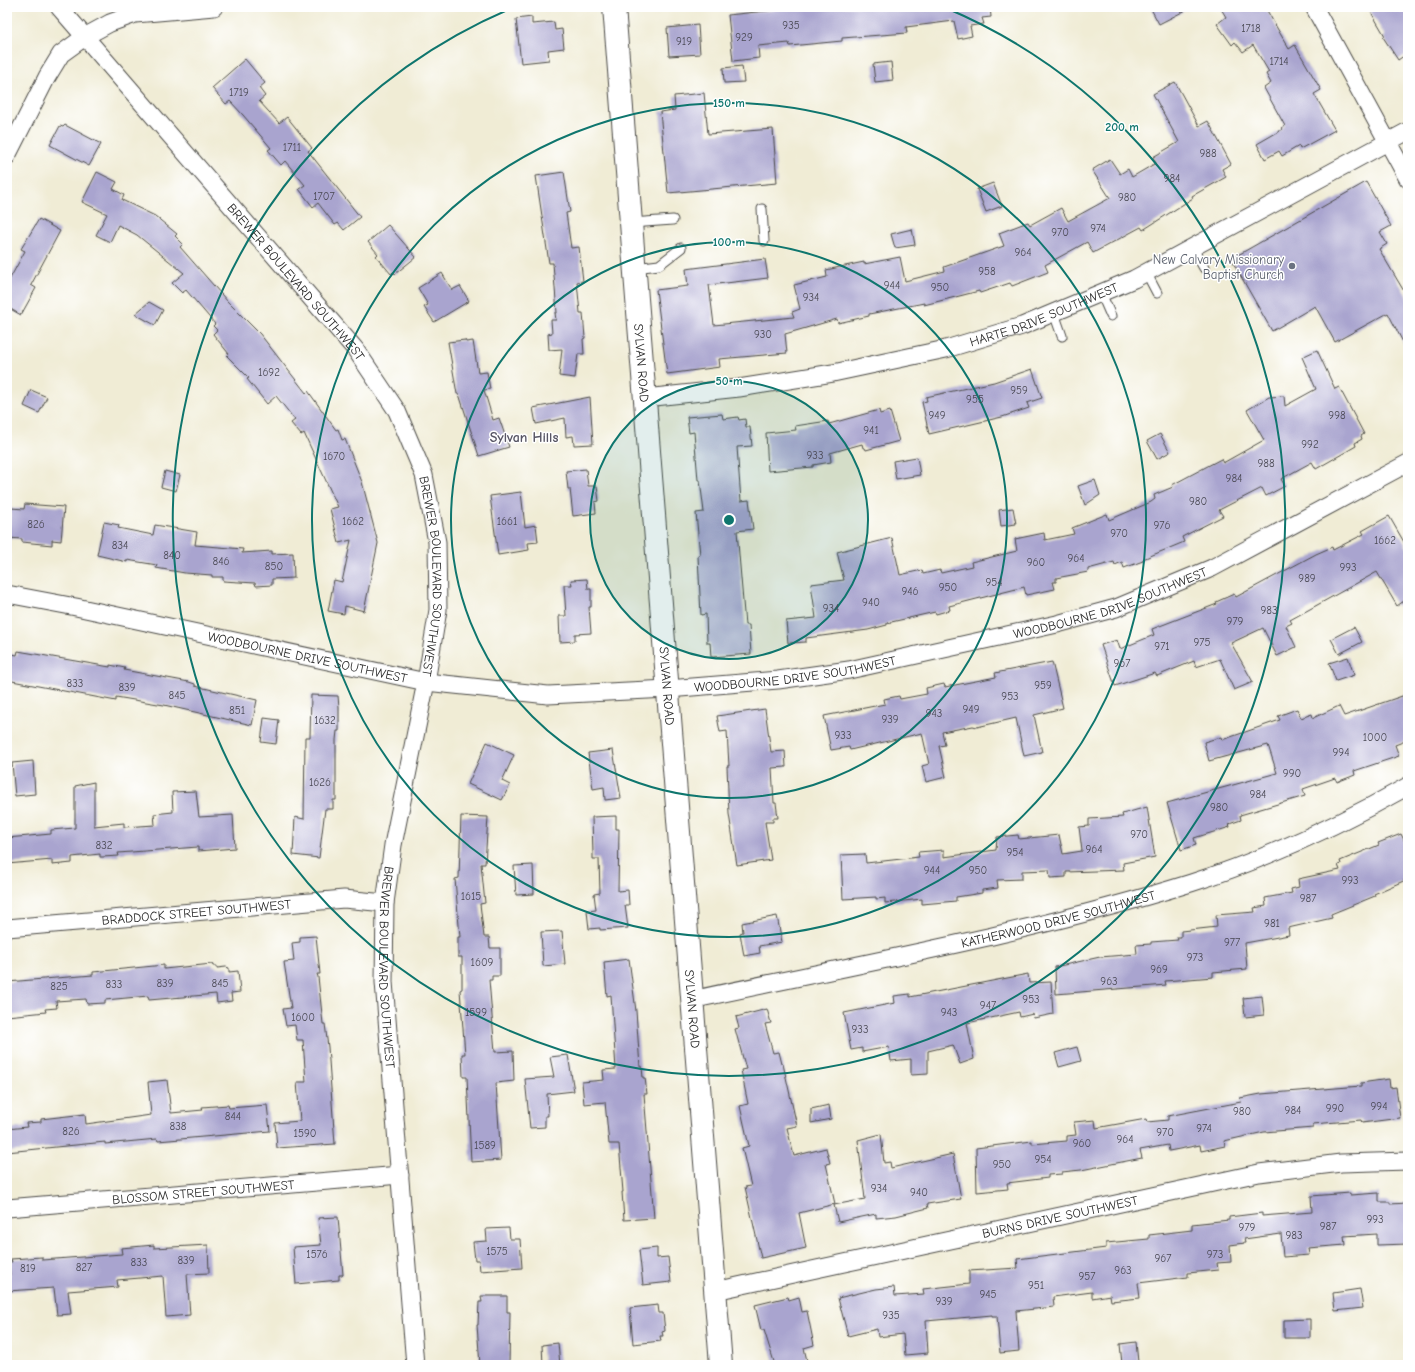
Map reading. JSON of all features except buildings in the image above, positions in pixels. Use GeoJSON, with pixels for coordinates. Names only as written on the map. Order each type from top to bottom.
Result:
{"type":"FeatureCollection","features":[{"type":"Feature","properties":{"kind":"main road","name":"SYLVAN ROAD"},"geometry":{"type":"LineString","coordinates":[[614,7],[646,398],[691,1000],[721,1365]]}},
{"type":"Feature","properties":{"kind":"street","name":"BREWER BOULEVARD SOUTHWEST"},"geometry":{"type":"LineString","coordinates":[[59,7],[86,36],[356,350],[398,412],[424,475],[437,542],[438,610],[426,682],[393,844],[385,903],[384,982],[414,1365]]}},
{"type":"Feature","properties":{"kind":"street"},"geometry":{"type":"LineString","coordinates":[[7,156],[50,71],[62,54],[86,36],[110,23],[135,14],[214,7]]}},
{"type":"Feature","properties":{"kind":"street"},"geometry":{"type":"LineString","coordinates":[[1314,7],[1389,141],[1408,179]]}},
{"type":"Feature","properties":{"kind":"street","name":"HARTE DRIVE SOUTHWEST"},"geometry":{"type":"LineString","coordinates":[[646,398],[739,388],[833,373],[946,349],[1022,326],[1101,293],[1146,272],[1408,131]]}},
{"type":"Feature","properties":{"kind":"street","name":"WOODBOURNE DRIVE SOUTHWEST"},"geometry":{"type":"LineString","coordinates":[[7,594],[76,607],[426,682],[548,695],[668,689],[778,680],[849,670],[1057,624],[1116,608],[1212,568],[1408,463]]}},
{"type":"Feature","properties":{"kind":"street","name":"KATHERWOOD DRIVE SOUTHWEST"},"geometry":{"type":"LineString","coordinates":[[691,1000],[1052,923],[1192,882],[1280,849],[1366,810],[1408,786]]}},
{"type":"Feature","properties":{"kind":"street","name":"BRADDOCK STREET SOUTHWEST"},"geometry":{"type":"LineString","coordinates":[[7,928],[344,899],[385,903]]}},
{"type":"Feature","properties":{"kind":"street","name":"BURNS DRIVE SOUTHWEST"},"geometry":{"type":"LineString","coordinates":[[715,1291],[1259,1173],[1341,1163],[1408,1161]]}},
{"type":"Feature","properties":{"kind":"street","name":"BLOSSOM STREET SOUTHWEST"},"geometry":{"type":"LineString","coordinates":[[7,1208],[400,1175]]}},
{"type":"Feature","properties":{"kind":"lane"},"geometry":{"type":"LineString","coordinates":[[762,209],[764,241]]}},
{"type":"Feature","properties":{"kind":"lane"},"geometry":{"type":"LineString","coordinates":[[631,223],[673,220]]}},
{"type":"Feature","properties":{"kind":"lane"},"geometry":{"type":"LineString","coordinates":[[1192,247],[1204,268]]}},
{"type":"Feature","properties":{"kind":"lane"},"geometry":{"type":"LineString","coordinates":[[635,268],[659,265],[682,248]]}},
{"type":"Feature","properties":{"kind":"lane"},"geometry":{"type":"LineString","coordinates":[[1146,272],[1157,293]]}},
{"type":"Feature","properties":{"kind":"lane"},"geometry":{"type":"LineString","coordinates":[[1101,293],[1111,316]]}},
{"type":"Feature","properties":{"kind":"lane"},"geometry":{"type":"LineString","coordinates":[[1054,313],[1062,336]]}},
{"type":"Feature","properties":{"kind":"place","name":"New Calvary Missionary Baptist Church"},"geometry":{"type":"Point","coordinates":[1292,266]}},
{"type":"Feature","properties":{"kind":"district","name":"Sylvan Hills"},"geometry":{"type":"Point","coordinates":[524,437]}}]}
